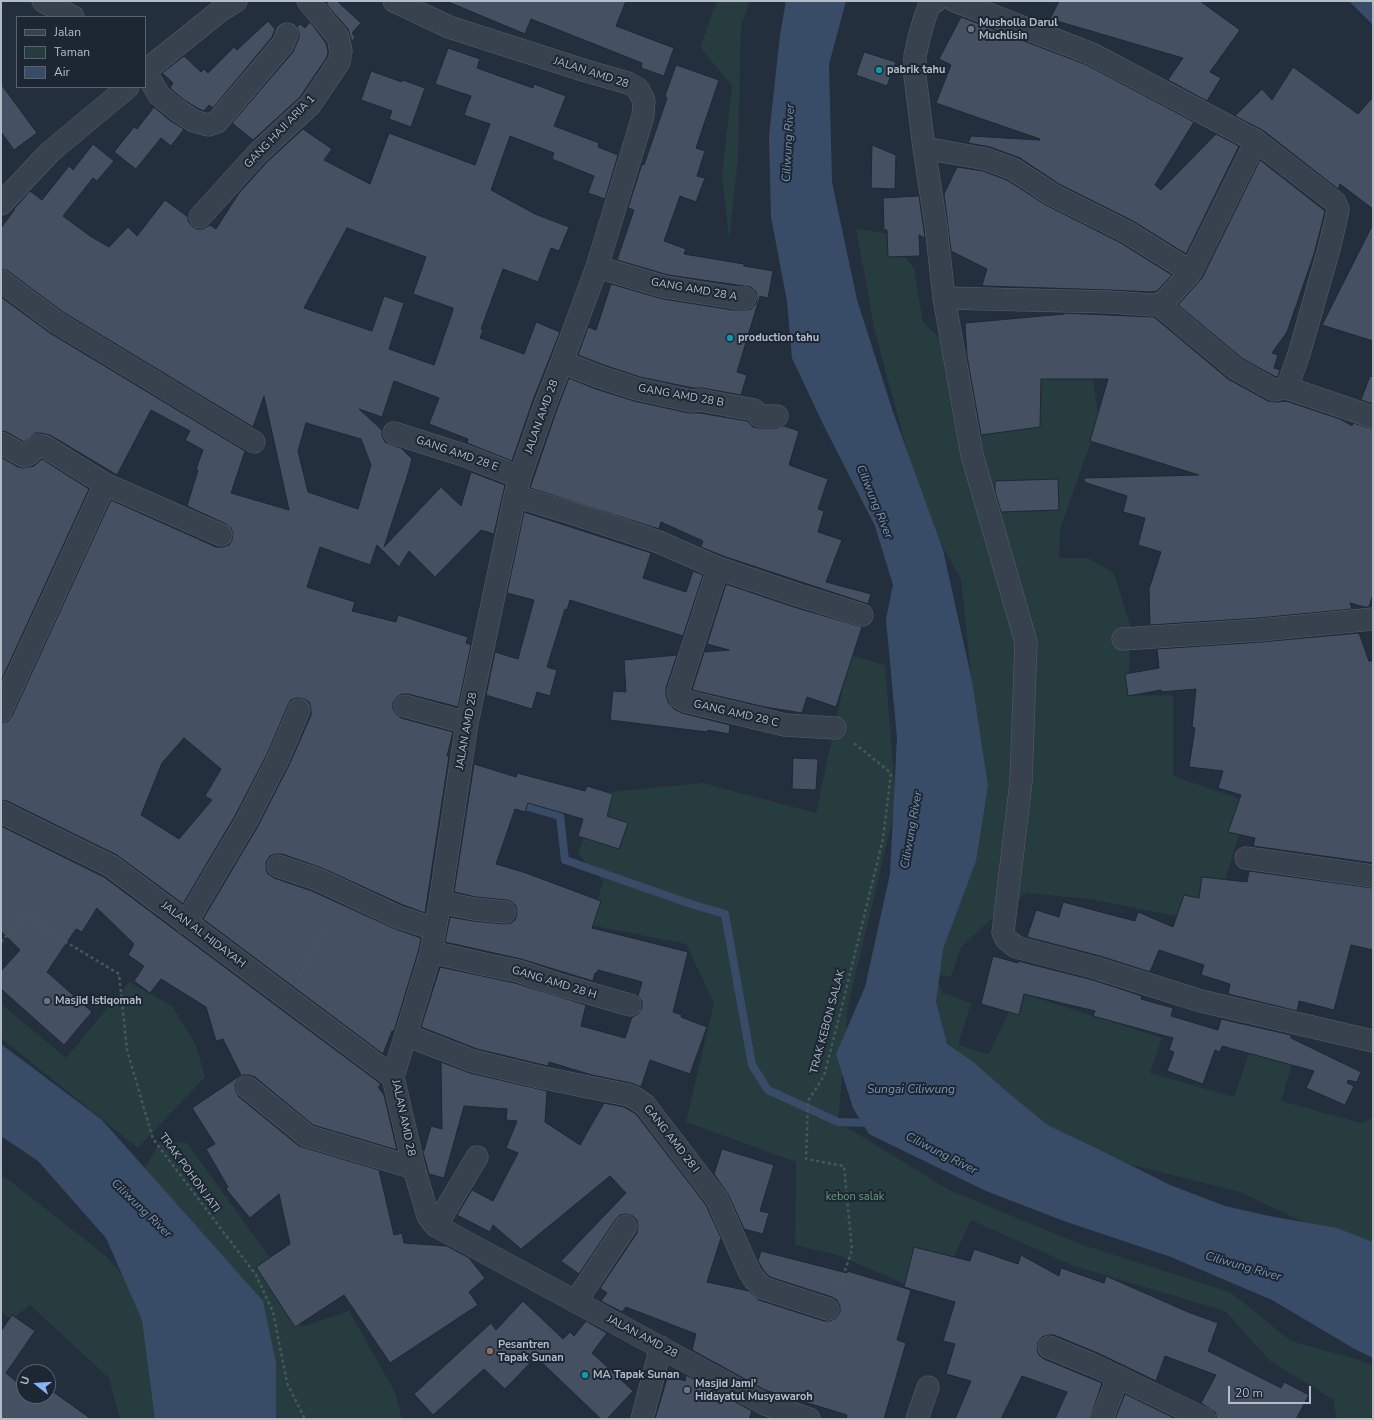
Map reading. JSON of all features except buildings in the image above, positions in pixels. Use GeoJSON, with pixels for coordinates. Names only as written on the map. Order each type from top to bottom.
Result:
{"type":"FeatureCollection","features":[{"type":"Feature","properties":{"kind":"street"},"geometry":{"type":"LineString","coordinates":[[43,1],[71,16]]}},
{"type":"Feature","properties":{"kind":"street","name":"GANG HAJI ARIA 1"},"geometry":{"type":"LineString","coordinates":[[200,217],[258,153],[310,105],[339,62],[341,51],[338,37],[308,1]]}},
{"type":"Feature","properties":{"kind":"street","name":"JALAN AMD 28"},"geometry":{"type":"LineString","coordinates":[[394,1],[449,27],[628,83],[638,89],[644,101],[643,116],[597,267],[545,405],[517,486],[467,723],[431,952],[393,1077],[414,1168],[428,1216],[436,1226],[661,1347],[763,1412],[809,1419]]}},
{"type":"Feature","properties":{"kind":"street"},"geometry":{"type":"LineString","coordinates":[[936,1],[931,2],[919,38],[915,56],[915,76],[936,226],[944,298],[972,455],[1026,642],[1021,782],[1003,932],[1006,939],[1016,947],[1096,968],[1201,1001],[1373,1041]]}},
{"type":"Feature","properties":{"kind":"street"},"geometry":{"type":"LineString","coordinates":[[955,1],[1092,54],[1256,141],[1335,202],[1338,209],[1329,249],[1300,354],[1287,388]]}},
{"type":"Feature","properties":{"kind":"street"},"geometry":{"type":"LineString","coordinates":[[146,70],[222,4]]}},
{"type":"Feature","properties":{"kind":"street"},"geometry":{"type":"LineString","coordinates":[[146,73],[159,95],[177,110],[194,121],[208,125],[217,122],[278,50],[287,34]]}},
{"type":"Feature","properties":{"kind":"street"},"geometry":{"type":"LineString","coordinates":[[2,201],[50,152],[127,88]]}},
{"type":"Feature","properties":{"kind":"street"},"geometry":{"type":"LineString","coordinates":[[944,298],[1158,304],[1164,302],[1191,272],[1256,141]]}},
{"type":"Feature","properties":{"kind":"street"},"geometry":{"type":"LineString","coordinates":[[924,148],[986,159],[1013,169],[1053,195],[1127,232],[1191,272]]}},
{"type":"Feature","properties":{"kind":"street","name":"GANG AMD 28 A"},"geometry":{"type":"LineString","coordinates":[[597,267],[665,287],[736,298],[745,298]]}},
{"type":"Feature","properties":{"kind":"street"},"geometry":{"type":"LineString","coordinates":[[1,281],[56,322],[254,442]]}},
{"type":"Feature","properties":{"kind":"street"},"geometry":{"type":"LineString","coordinates":[[1158,304],[1236,369],[1274,390],[1287,388],[1373,417]]}},
{"type":"Feature","properties":{"kind":"street","name":"GANG AMD 28 B"},"geometry":{"type":"LineString","coordinates":[[562,362],[597,376],[637,389],[692,401],[700,400],[754,410],[759,416],[777,416]]}},
{"type":"Feature","properties":{"kind":"street","name":"GANG AMD 28 E"},"geometry":{"type":"LineString","coordinates":[[394,433],[464,455],[517,486]]}},
{"type":"Feature","properties":{"kind":"street"},"geometry":{"type":"LineString","coordinates":[[1,444],[24,456],[29,454],[38,445],[44,446],[105,484],[221,535]]}},
{"type":"Feature","properties":{"kind":"street"},"geometry":{"type":"LineString","coordinates":[[1,711],[105,484]]}},
{"type":"Feature","properties":{"kind":"street"},"geometry":{"type":"LineString","coordinates":[[517,486],[578,515],[659,542],[718,568],[812,600],[862,615]]}},
{"type":"Feature","properties":{"kind":"street","name":"GANG AMD 28 C"},"geometry":{"type":"LineString","coordinates":[[718,568],[678,692],[680,698],[685,701],[785,725],[835,728]]}},
{"type":"Feature","properties":{"kind":"street"},"geometry":{"type":"LineString","coordinates":[[1123,639],[1260,630],[1373,619]]}},
{"type":"Feature","properties":{"kind":"street"},"geometry":{"type":"LineString","coordinates":[[405,706],[467,723]]}},
{"type":"Feature","properties":{"kind":"street"},"geometry":{"type":"LineString","coordinates":[[186,923],[247,820],[279,757],[298,710]]}},
{"type":"Feature","properties":{"kind":"street","name":"JALAN AL HIDAYAH"},"geometry":{"type":"LineString","coordinates":[[1,812],[111,866],[393,1077]]}},
{"type":"Feature","properties":{"kind":"street"},"geometry":{"type":"LineString","coordinates":[[1246,858],[1373,876]]}},
{"type":"Feature","properties":{"kind":"street"},"geometry":{"type":"LineString","coordinates":[[278,866],[317,879],[398,917],[435,929]]}},
{"type":"Feature","properties":{"kind":"street"},"geometry":{"type":"LineString","coordinates":[[440,902],[474,909],[505,912]]}},
{"type":"Feature","properties":{"kind":"street","name":"GANG AMD 28 H"},"geometry":{"type":"LineString","coordinates":[[431,952],[518,970],[557,984],[630,1005]]}},
{"type":"Feature","properties":{"kind":"street","name":"GANG AMD 28 I"},"geometry":{"type":"LineString","coordinates":[[406,1035],[473,1061],[628,1095],[645,1104],[717,1199],[754,1279],[763,1288],[828,1309]]}},
{"type":"Feature","properties":{"kind":"street"},"geometry":{"type":"LineString","coordinates":[[246,1087],[307,1136],[414,1168]]}},
{"type":"Feature","properties":{"kind":"street"},"geometry":{"type":"LineString","coordinates":[[436,1226],[478,1157]]}},
{"type":"Feature","properties":{"kind":"street"},"geometry":{"type":"LineString","coordinates":[[576,1301],[626,1226]]}},
{"type":"Feature","properties":{"kind":"street"},"geometry":{"type":"LineString","coordinates":[[642,1419],[661,1347]]}},
{"type":"Feature","properties":{"kind":"street"},"geometry":{"type":"LineString","coordinates":[[1049,1347],[1118,1377],[1205,1419]]}},
{"type":"Feature","properties":{"kind":"street"},"geometry":{"type":"LineString","coordinates":[[1102,1419],[1118,1377]]}},
{"type":"Feature","properties":{"kind":"street"},"geometry":{"type":"LineString","coordinates":[[916,1419],[928,1387]]}},
{"type":"Feature","properties":{"kind":"path","name":"TRAK KEBON SALAK"},"geometry":{"type":"LineString","coordinates":[[828,1309],[833,1306],[852,1250],[844,1166],[806,1158],[808,1101],[824,1076],[883,839],[891,773],[835,728]]}},
{"type":"Feature","properties":{"kind":"path","name":"TRAK POHON JATI"},"geometry":{"type":"LineString","coordinates":[[1,942],[30,911],[33,920],[119,974],[127,1050],[153,1139],[256,1275],[273,1312],[287,1383],[305,1419]]}},
{"type":"Feature","properties":{"kind":"path"},"geometry":{"type":"LineString","coordinates":[[288,999],[324,930]]}},
{"type":"Feature","properties":{"kind":"green space"},"geometry":{"type":"Polygon","coordinates":[[[717,1],[750,1],[741,26],[738,158],[729,240],[722,174],[732,86],[700,47],[717,1]]]}},
{"type":"Feature","properties":{"kind":"green space"},"geometry":{"type":"Polygon","coordinates":[[[856,228],[888,234],[914,269],[923,322],[969,366],[1091,367],[1099,419],[1060,529],[1059,558],[1088,558],[1114,573],[1131,629],[1128,696],[1173,695],[1173,776],[1249,802],[1212,923],[1090,899],[1026,893],[988,922],[961,947],[951,977],[935,974],[943,993],[971,1003],[958,1045],[989,1054],[1018,992],[1162,1038],[1150,1073],[1234,1097],[1255,1036],[1297,1047],[1281,1101],[1361,1123],[1373,1118],[1373,1258],[1348,1243],[1240,1192],[1010,1134],[954,1065],[947,1042],[923,1011],[972,684],[961,579],[936,535],[916,483],[875,332],[856,228]]]}},
{"type":"Feature","properties":{"kind":"green space","name":"kebon salak"},"geometry":{"type":"Polygon","coordinates":[[[850,655],[885,665],[896,805],[848,1006],[838,1122],[949,1190],[1080,1244],[1230,1292],[1291,1341],[1359,1360],[1373,1366],[1373,1419],[1337,1419],[1333,1399],[1270,1361],[1225,1311],[1074,1266],[971,1220],[935,1297],[838,1255],[795,1245],[796,1162],[686,1122],[714,1003],[686,944],[591,925],[603,881],[578,854],[599,793],[703,783],[816,813],[850,655]]]}},
{"type":"Feature","properties":{"kind":"green space"},"geometry":{"type":"Polygon","coordinates":[[[129,982],[172,1006],[196,1045],[205,1077],[138,1148],[1,1038],[1,1004],[66,1058],[129,982]]]}},
{"type":"Feature","properties":{"kind":"green space"},"geometry":{"type":"Polygon","coordinates":[[[160,1142],[187,1143],[268,1255],[301,1327],[349,1311],[395,1392],[402,1419],[224,1419],[137,1181],[160,1142]]]}},
{"type":"Feature","properties":{"kind":"green space"},"geometry":{"type":"Polygon","coordinates":[[[1,1174],[107,1257],[150,1308],[168,1419],[120,1419],[109,1378],[30,1305],[11,1320],[1,1311],[1,1174]]]}},
{"type":"Feature","properties":{"kind":"water","name":"Sungai Ciliwung"},"geometry":{"type":"Polygon","coordinates":[[[786,1],[846,1],[829,64],[832,182],[857,300],[893,412],[943,550],[972,681],[988,786],[976,861],[943,949],[936,1002],[947,1044],[972,1061],[1049,1126],[1170,1185],[1225,1206],[1269,1216],[1337,1228],[1373,1242],[1373,1358],[1353,1348],[1272,1300],[1171,1257],[1064,1221],[986,1191],[869,1134],[853,1108],[836,1054],[865,987],[890,874],[897,738],[886,619],[893,585],[875,526],[823,424],[792,358],[787,301],[771,217],[769,136],[780,35],[786,1]]]}},
{"type":"Feature","properties":{"kind":"water"},"geometry":{"type":"Polygon","coordinates":[[[1349,1],[1373,1],[1373,25],[1349,1]]]}},
{"type":"Feature","properties":{"kind":"water","name":"Ciliwung River"},"geometry":{"type":"Polygon","coordinates":[[[1,1044],[102,1120],[263,1301],[276,1363],[276,1419],[155,1419],[142,1320],[106,1238],[38,1161],[1,1136],[1,1044]]]}},
{"type":"Feature","properties":{"kind":"waterway"},"geometry":{"type":"LineString","coordinates":[[528,807],[560,816],[565,860],[691,904],[725,914],[752,1065],[768,1090],[838,1122],[873,1123]]}},
{"type":"Feature","properties":{"kind":"place","name":"Musholla Darul Muchlisin"},"geometry":{"type":"Point","coordinates":[971,29]}},
{"type":"Feature","properties":{"kind":"place","name":"pabrik tahu"},"geometry":{"type":"Point","coordinates":[879,70]}},
{"type":"Feature","properties":{"kind":"place","name":"production tahu"},"geometry":{"type":"Point","coordinates":[730,338]}},
{"type":"Feature","properties":{"kind":"place","name":"Masjid Istiqomah"},"geometry":{"type":"Point","coordinates":[47,1001]}},
{"type":"Feature","properties":{"kind":"place","name":"Pesantren Tapak Sunan"},"geometry":{"type":"Point","coordinates":[490,1351]}},
{"type":"Feature","properties":{"kind":"place","name":"MA Tapak Sunan"},"geometry":{"type":"Point","coordinates":[585,1375]}},
{"type":"Feature","properties":{"kind":"place","name":"Masjid Jami' Hidayatul Musyawaroh"},"geometry":{"type":"Point","coordinates":[687,1390]}}]}
